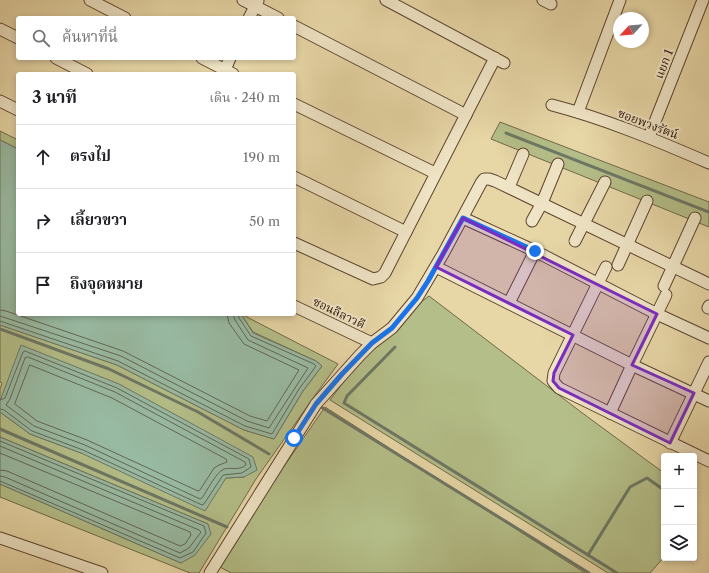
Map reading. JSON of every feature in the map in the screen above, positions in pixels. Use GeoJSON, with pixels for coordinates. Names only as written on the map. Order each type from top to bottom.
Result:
{"type":"FeatureCollection","features":[{"type":"Feature","properties":{"kind":"street"},"geometry":{"type":"LineString","coordinates":[[90,0],[121,16]]}},
{"type":"Feature","properties":{"kind":"street"},"geometry":{"type":"LineString","coordinates":[[243,0],[256,3],[275,16]]}},
{"type":"Feature","properties":{"kind":"street"},"geometry":{"type":"LineString","coordinates":[[296,244],[373,279],[381,278],[385,273],[466,115],[500,60],[386,0]]}},
{"type":"Feature","properties":{"kind":"street"},"geometry":{"type":"LineString","coordinates":[[578,112],[620,0]]}},
{"type":"Feature","properties":{"kind":"street","name":"แยก 1"},"geometry":{"type":"LineString","coordinates":[[649,137],[703,0]]}},
{"type":"Feature","properties":{"kind":"street"},"geometry":{"type":"LineString","coordinates":[[250,16],[256,3]]}},
{"type":"Feature","properties":{"kind":"street"},"geometry":{"type":"LineString","coordinates":[[296,27],[466,115]]}},
{"type":"Feature","properties":{"kind":"street"},"geometry":{"type":"LineString","coordinates":[[0,29],[16,37]]}},
{"type":"Feature","properties":{"kind":"street"},"geometry":{"type":"LineString","coordinates":[[60,60],[84,72]]}},
{"type":"Feature","properties":{"kind":"street"},"geometry":{"type":"LineString","coordinates":[[206,60],[229,72],[230,60]]}},
{"type":"Feature","properties":{"kind":"street"},"geometry":{"type":"LineString","coordinates":[[0,101],[16,109]]}},
{"type":"Feature","properties":{"kind":"street"},"geometry":{"type":"LineString","coordinates":[[296,105],[435,173]]}},
{"type":"Feature","properties":{"kind":"street","name":"ซอยพวงรัตน์"},"geometry":{"type":"LineString","coordinates":[[552,105],[578,112],[649,137],[709,163]]}},
{"type":"Feature","properties":{"kind":"street"},"geometry":{"type":"LineString","coordinates":[[509,187],[523,154]]}},
{"type":"Feature","properties":{"kind":"street"},"geometry":{"type":"LineString","coordinates":[[532,221],[542,202],[558,164]]}},
{"type":"Feature","properties":{"kind":"street"},"geometry":{"type":"LineString","coordinates":[[296,178],[406,232]]}},
{"type":"Feature","properties":{"kind":"street"},"geometry":{"type":"LineString","coordinates":[[210,573],[316,404],[372,343],[392,328],[417,298],[484,179],[495,180],[628,246],[709,284]]}},
{"type":"Feature","properties":{"kind":"street"},"geometry":{"type":"LineString","coordinates":[[575,241],[605,182]]}},
{"type":"Feature","properties":{"kind":"street"},"geometry":{"type":"LineString","coordinates":[[618,265],[628,246],[647,201]]}},
{"type":"Feature","properties":{"kind":"street"},"geometry":{"type":"LineString","coordinates":[[463,218],[535,251],[657,314],[709,338]]}},
{"type":"Feature","properties":{"kind":"street"},"geometry":{"type":"LineString","coordinates":[[610,413],[657,314],[673,266],[695,218]]}},
{"type":"Feature","properties":{"kind":"street"},"geometry":{"type":"LineString","coordinates":[[509,303],[535,251]]}},
{"type":"Feature","properties":{"kind":"street"},"geometry":{"type":"LineString","coordinates":[[436,266],[632,365],[709,401]]}},
{"type":"Feature","properties":{"kind":"street"},"geometry":{"type":"LineString","coordinates":[[606,267],[554,373],[553,381],[559,388],[709,461]]}},
{"type":"Feature","properties":{"kind":"street","name":"ซอนลีลาวดี"},"geometry":{"type":"LineString","coordinates":[[296,307],[372,343]]}},
{"type":"Feature","properties":{"kind":"street"},"geometry":{"type":"LineString","coordinates":[[670,443],[709,362]]}},
{"type":"Feature","properties":{"kind":"street"},"geometry":{"type":"LineString","coordinates":[[0,538],[102,573]]}},
{"type":"Feature","properties":{"kind":"highlighted area"},"geometry":{"type":"Polygon","coordinates":[[[463,218],[657,314],[632,365],[694,393],[670,443],[559,388],[553,381],[554,373],[573,335],[436,267],[463,218]]]}},
{"type":"Feature","properties":{"kind":"shaded area"},"geometry":{"type":"Polygon","coordinates":[[[500,122],[709,202],[709,227],[491,139],[500,122]]]}},
{"type":"Feature","properties":{"kind":"shaded area"},"geometry":{"type":"Polygon","coordinates":[[[0,131],[16,139],[16,148],[0,140],[0,131]]]}},
{"type":"Feature","properties":{"kind":"shaded area"},"geometry":{"type":"Polygon","coordinates":[[[429,296],[661,471],[661,560],[650,573],[608,573],[330,400],[364,355],[429,296]]]}},
{"type":"Feature","properties":{"kind":"shaded area"},"geometry":{"type":"Polygon","coordinates":[[[242,316],[338,364],[256,479],[199,573],[190,573],[0,497],[0,484],[181,563],[208,524],[0,437],[0,412],[30,434],[81,453],[226,478],[244,477],[0,401],[0,389],[2,383],[0,382],[0,325],[117,365],[244,430],[274,439],[303,391],[322,366],[316,361],[253,332],[242,316]]]}},
{"type":"Feature","properties":{"kind":"shaded area"},"geometry":{"type":"Polygon","coordinates":[[[325,407],[585,573],[231,573],[220,567],[276,478],[325,407]]]}},
{"type":"Feature","properties":{"kind":"water"},"geometry":{"type":"Polygon","coordinates":[[[0,140],[16,148],[16,316],[242,316],[253,333],[316,361],[322,366],[303,391],[274,439],[244,430],[117,365],[0,325],[0,140]]]}},
{"type":"Feature","properties":{"kind":"water"},"geometry":{"type":"Polygon","coordinates":[[[21,345],[119,384],[253,457],[257,470],[244,477],[226,478],[205,511],[81,453],[30,434],[0,412],[0,401],[21,345]]]}},
{"type":"Feature","properties":{"kind":"water"},"geometry":{"type":"Polygon","coordinates":[[[0,437],[208,524],[211,534],[195,555],[181,563],[0,484],[0,437]]]}},
{"type":"Feature","properties":{"kind":"waterway"},"geometry":{"type":"LineString","coordinates":[[506,133],[709,212]]}},
{"type":"Feature","properties":{"kind":"waterway"},"geometry":{"type":"LineString","coordinates":[[0,329],[109,369],[198,412],[269,454]]}},
{"type":"Feature","properties":{"kind":"waterway"},"geometry":{"type":"LineString","coordinates":[[395,347],[347,396],[344,403],[617,573]]}},
{"type":"Feature","properties":{"kind":"waterway"},"geometry":{"type":"LineString","coordinates":[[321,407],[589,573]]}},
{"type":"Feature","properties":{"kind":"waterway"},"geometry":{"type":"LineString","coordinates":[[0,429],[227,527]]}},
{"type":"Feature","properties":{"kind":"waterway"},"geometry":{"type":"LineString","coordinates":[[588,555],[630,487],[647,478],[663,489]]}},
{"type":"Feature","properties":{"kind":"route"},"geometry":{"type":"LineString","coordinates":[[294,438],[316,404],[342,374],[372,343],[392,328],[417,298],[463,218],[535,251]]}}]}
